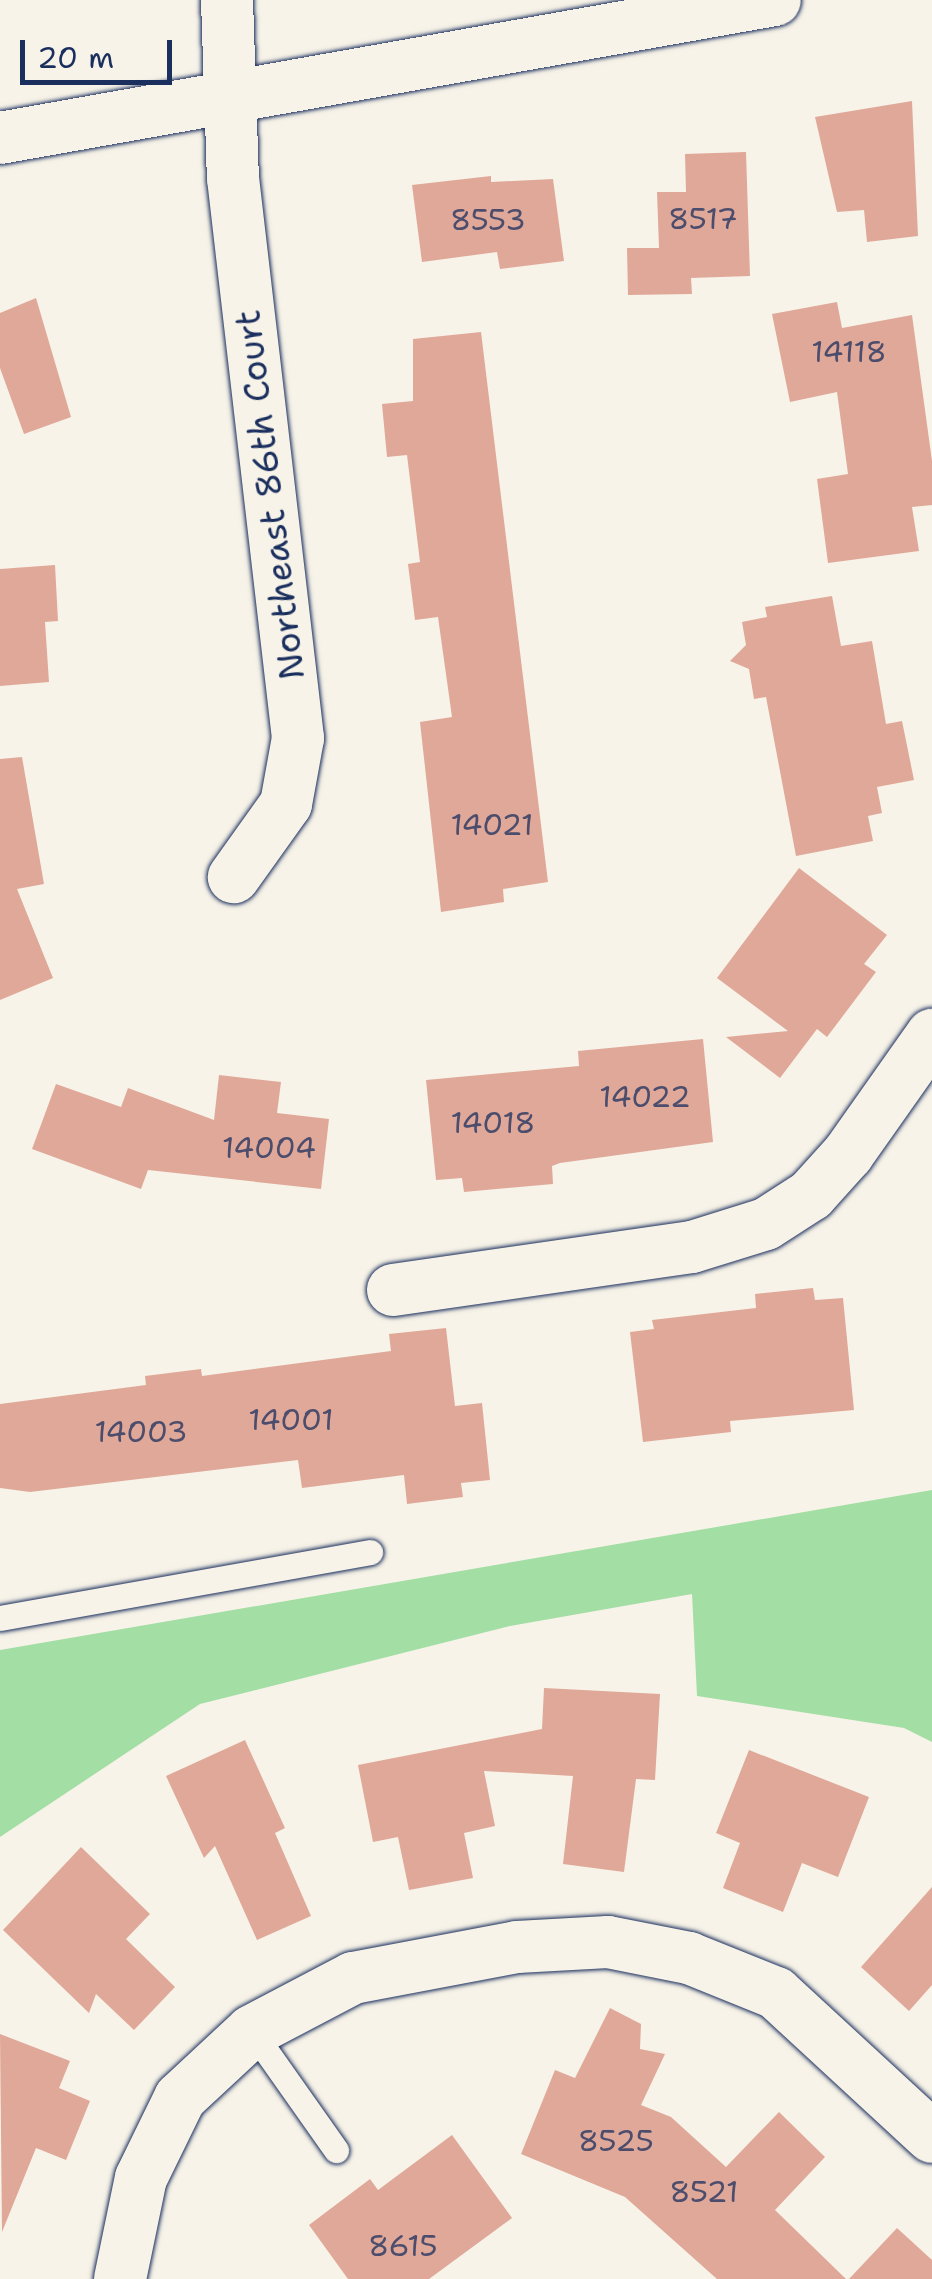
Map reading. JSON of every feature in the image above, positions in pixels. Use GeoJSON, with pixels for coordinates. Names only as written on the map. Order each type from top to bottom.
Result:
{"type":"FeatureCollection","features":[{"type":"Feature","properties":{"kind":"street","name":"Northeast 86th Court"},"geometry":{"type":"LineString","coordinates":[[227,0],[235,96],[234,178],[298,738],[286,804],[234,877]]}},
{"type":"Feature","properties":{"kind":"street"},"geometry":{"type":"LineString","coordinates":[[0,138],[776,0]]}},
{"type":"Feature","properties":{"kind":"street"},"geometry":{"type":"LineString","coordinates":[[393,1290],[692,1247],[766,1224],[811,1195],[848,1154],[932,1035]]}},
{"type":"Feature","properties":{"kind":"street"},"geometry":{"type":"LineString","coordinates":[[120,2279],[141,2178],[180,2098],[252,2031],[353,1978],[517,1947],[608,1942],[689,1958],[776,1993],[932,2137]]}},
{"type":"Feature","properties":{"kind":"lane"},"geometry":{"type":"LineString","coordinates":[[0,1618],[370,1552]]}},
{"type":"Feature","properties":{"kind":"lane"},"geometry":{"type":"LineString","coordinates":[[252,2031],[336,2150]]}},
{"type":"Feature","properties":{"kind":"green space"},"geometry":{"type":"Polygon","coordinates":[[[932,1490],[932,1742],[904,1728],[697,1696],[692,1594],[510,1626],[200,1704],[0,1837],[0,1650],[932,1490]]]}},
{"type":"Feature","properties":{"kind":"building"},"geometry":{"type":"Polygon","coordinates":[[[912,101],[918,236],[867,242],[864,210],[837,212],[815,117],[912,101]]]}},
{"type":"Feature","properties":{"kind":"building"},"geometry":{"type":"Polygon","coordinates":[[[746,152],[750,276],[691,278],[692,294],[628,295],[627,248],[659,248],[657,192],[686,192],[685,154],[746,152]]]}},
{"type":"Feature","properties":{"kind":"building"},"geometry":{"type":"Polygon","coordinates":[[[491,176],[491,182],[553,179],[564,261],[500,269],[497,252],[422,262],[412,185],[491,176]]]}},
{"type":"Feature","properties":{"kind":"building"},"geometry":{"type":"Polygon","coordinates":[[[36,298],[71,417],[24,434],[0,368],[0,313],[36,298]]]}},
{"type":"Feature","properties":{"kind":"building"},"geometry":{"type":"Polygon","coordinates":[[[837,302],[842,328],[912,315],[932,461],[932,505],[912,507],[919,551],[828,563],[817,479],[848,474],[837,392],[790,402],[772,314],[837,302]]]}},
{"type":"Feature","properties":{"kind":"building"},"geometry":{"type":"Polygon","coordinates":[[[481,332],[548,882],[503,889],[504,902],[441,912],[420,722],[452,717],[438,617],[415,620],[408,564],[420,562],[407,455],[387,457],[382,404],[413,401],[413,339],[481,332]]]}},
{"type":"Feature","properties":{"kind":"building"},"geometry":{"type":"Polygon","coordinates":[[[55,565],[58,621],[45,622],[49,682],[0,686],[0,569],[55,565]]]}},
{"type":"Feature","properties":{"kind":"building"},"geometry":{"type":"Polygon","coordinates":[[[832,596],[841,646],[872,641],[886,724],[902,721],[914,780],[877,787],[882,813],[868,816],[873,841],[796,856],[766,697],[754,699],[749,669],[730,661],[746,645],[742,622],[767,617],[765,607],[832,596]]]}},
{"type":"Feature","properties":{"kind":"building"},"geometry":{"type":"Polygon","coordinates":[[[22,757],[44,884],[17,889],[53,978],[0,1000],[0,759],[22,757]]]}},
{"type":"Feature","properties":{"kind":"building"},"geometry":{"type":"Polygon","coordinates":[[[799,868],[887,935],[864,964],[876,972],[827,1037],[817,1029],[780,1078],[726,1037],[788,1031],[717,978],[799,868]]]}},
{"type":"Feature","properties":{"kind":"building"},"geometry":{"type":"Polygon","coordinates":[[[703,1039],[713,1142],[560,1163],[552,1166],[553,1184],[464,1192],[462,1178],[436,1180],[426,1080],[579,1066],[578,1051],[703,1039]]]}},
{"type":"Feature","properties":{"kind":"building"},"geometry":{"type":"Polygon","coordinates":[[[219,1075],[281,1082],[277,1113],[329,1119],[321,1189],[148,1170],[141,1189],[32,1149],[56,1084],[121,1107],[128,1088],[214,1120],[219,1075]]]}},
{"type":"Feature","properties":{"kind":"building"},"geometry":{"type":"Polygon","coordinates":[[[813,1288],[815,1300],[843,1298],[854,1410],[730,1421],[731,1432],[643,1442],[630,1332],[654,1329],[652,1320],[756,1308],[755,1294],[813,1288]]]}},
{"type":"Feature","properties":{"kind":"building"},"geometry":{"type":"Polygon","coordinates":[[[446,1328],[455,1406],[482,1403],[490,1480],[461,1483],[463,1497],[407,1504],[404,1475],[302,1488],[298,1460],[30,1492],[0,1488],[0,1404],[146,1385],[145,1376],[201,1369],[202,1376],[391,1351],[389,1334],[446,1328]]]}},
{"type":"Feature","properties":{"kind":"building"},"geometry":{"type":"Polygon","coordinates":[[[544,1688],[660,1694],[655,1780],[636,1779],[624,1872],[563,1864],[573,1776],[484,1771],[495,1826],[464,1833],[473,1878],[409,1890],[398,1837],[373,1842],[358,1765],[542,1729],[544,1688]]]}},
{"type":"Feature","properties":{"kind":"building"},"geometry":{"type":"Polygon","coordinates":[[[245,1740],[285,1828],[275,1833],[311,1916],[257,1940],[215,1846],[204,1858],[166,1776],[245,1740]]]}},
{"type":"Feature","properties":{"kind":"building"},"geometry":{"type":"Polygon","coordinates":[[[749,1750],[869,1797],[838,1877],[802,1863],[783,1912],[723,1888],[740,1843],[716,1833],[749,1750]]]}},
{"type":"Feature","properties":{"kind":"building"},"geometry":{"type":"Polygon","coordinates":[[[81,1847],[150,1914],[126,1939],[175,1987],[134,2030],[96,1994],[89,2013],[3,1930],[81,1847]]]}},
{"type":"Feature","properties":{"kind":"building"},"geometry":{"type":"Polygon","coordinates":[[[932,1887],[932,1985],[909,2011],[861,1967],[932,1887]]]}},
{"type":"Feature","properties":{"kind":"building"},"geometry":{"type":"Polygon","coordinates":[[[610,2008],[641,2024],[640,2049],[665,2054],[641,2105],[671,2117],[726,2167],[779,2112],[825,2157],[775,2210],[846,2279],[717,2279],[625,2197],[521,2154],[555,2070],[575,2078],[610,2008]]]}},
{"type":"Feature","properties":{"kind":"building"},"geometry":{"type":"Polygon","coordinates":[[[0,2034],[70,2061],[59,2088],[90,2101],[66,2160],[36,2148],[2,2232],[0,2034]]]}},
{"type":"Feature","properties":{"kind":"building"},"geometry":{"type":"Polygon","coordinates":[[[452,2135],[512,2218],[429,2279],[348,2279],[309,2225],[370,2179],[378,2190],[452,2135]]]}},
{"type":"Feature","properties":{"kind":"building"},"geometry":{"type":"Polygon","coordinates":[[[897,2228],[932,2260],[932,2279],[849,2279],[897,2228]]]}}]}
